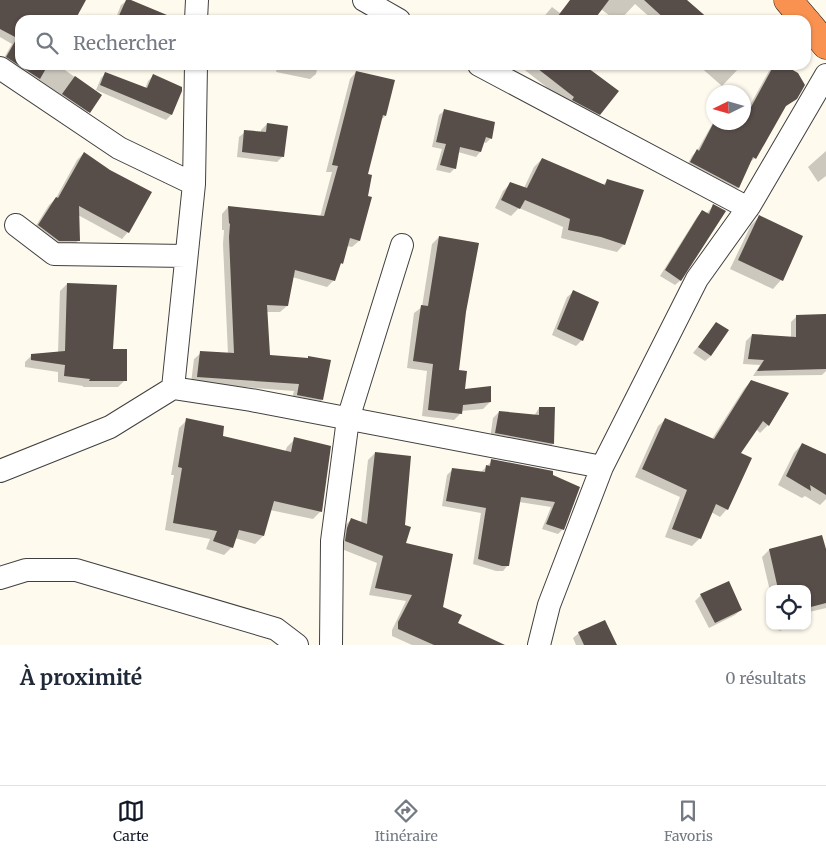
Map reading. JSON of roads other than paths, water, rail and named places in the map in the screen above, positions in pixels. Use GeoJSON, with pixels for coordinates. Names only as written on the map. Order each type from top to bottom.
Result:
{"type":"FeatureCollection","features":[{"type":"Feature","properties":{"kind":"highway"},"geometry":{"type":"LineString","coordinates":[[788,0],[800,15]]}},
{"type":"Feature","properties":{"kind":"highway"},"geometry":{"type":"LineString","coordinates":[[811,28],[826,45]]}},
{"type":"Feature","properties":{"kind":"street"},"geometry":{"type":"LineString","coordinates":[[196,15],[197,0]]}},
{"type":"Feature","properties":{"kind":"street"},"geometry":{"type":"LineString","coordinates":[[364,0],[390,15]]}},
{"type":"Feature","properties":{"kind":"street"},"geometry":{"type":"LineString","coordinates":[[0,68],[119,148],[194,184]]}},
{"type":"Feature","properties":{"kind":"street"},"geometry":{"type":"LineString","coordinates":[[173,388],[194,184],[196,70]]}},
{"type":"Feature","properties":{"kind":"street"},"geometry":{"type":"LineString","coordinates":[[488,70],[748,208]]}},
{"type":"Feature","properties":{"kind":"street"},"geometry":{"type":"LineString","coordinates":[[539,645],[550,605],[602,467],[697,279],[748,208],[826,75]]}},
{"type":"Feature","properties":{"kind":"street"},"geometry":{"type":"LineString","coordinates":[[16,224],[54,254],[186,256]]}},
{"type":"Feature","properties":{"kind":"street"},"geometry":{"type":"LineString","coordinates":[[331,645],[332,541],[348,419],[402,245]]}},
{"type":"Feature","properties":{"kind":"street"},"geometry":{"type":"LineString","coordinates":[[0,471],[110,427],[173,388],[251,400],[602,467]]}},
{"type":"Feature","properties":{"kind":"street"},"geometry":{"type":"LineString","coordinates":[[0,578],[26,570],[76,570],[276,629],[297,645]]}}]}
